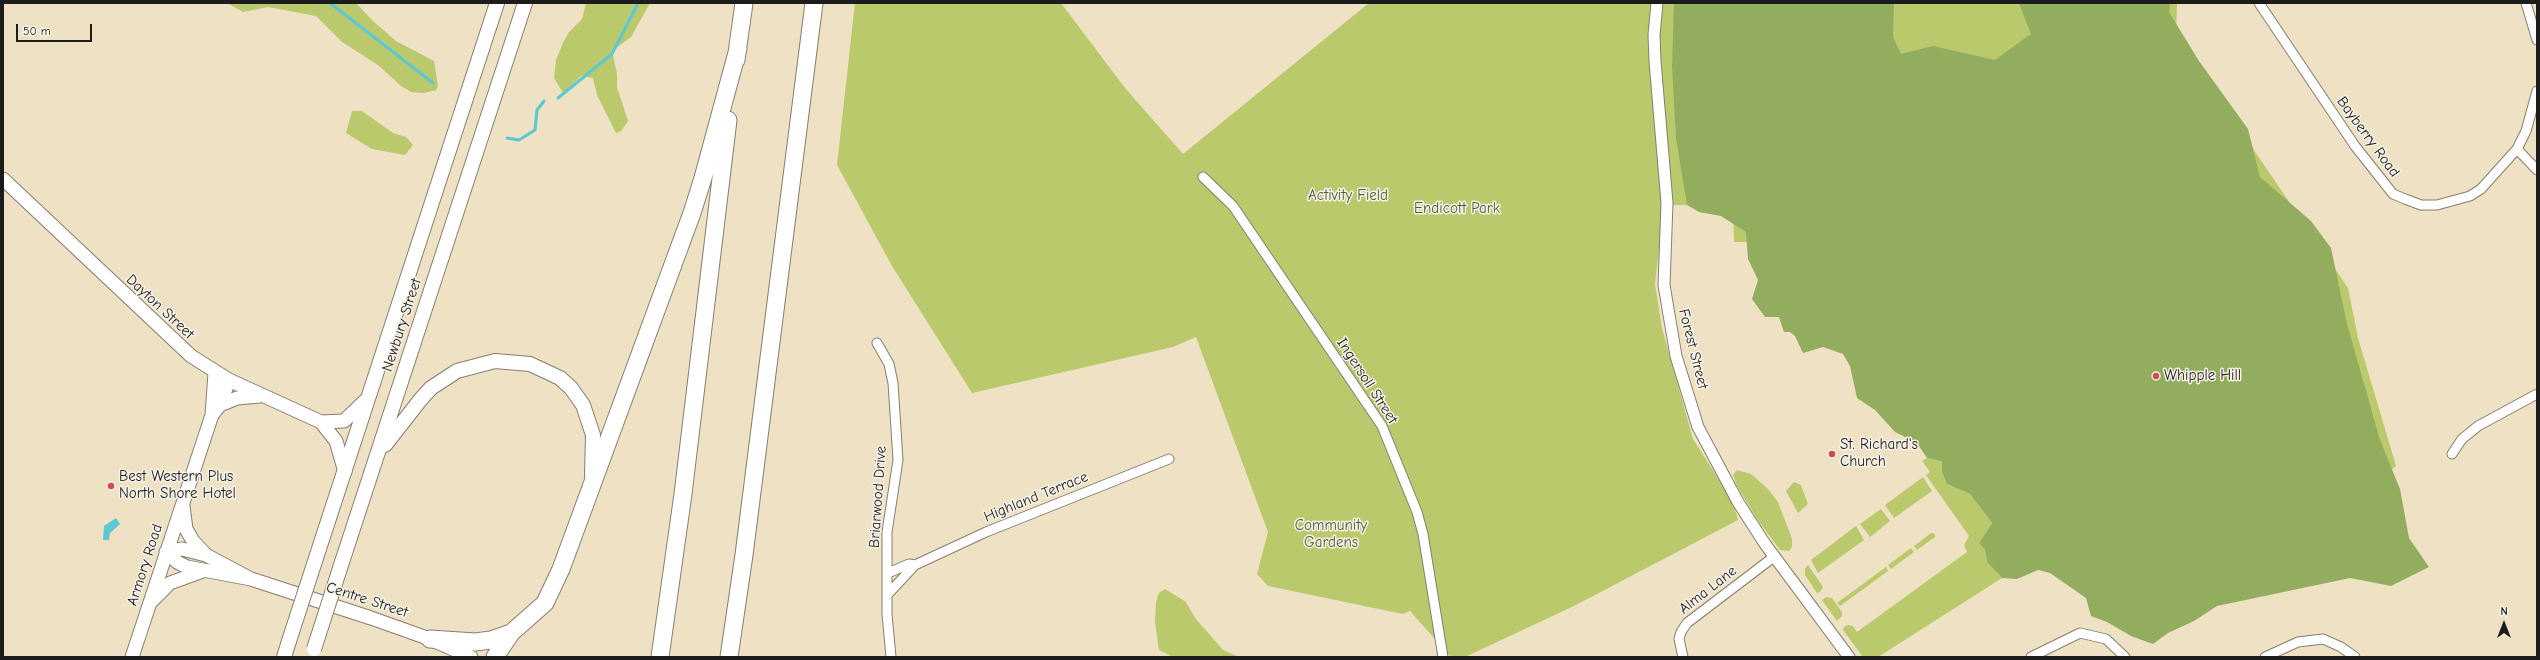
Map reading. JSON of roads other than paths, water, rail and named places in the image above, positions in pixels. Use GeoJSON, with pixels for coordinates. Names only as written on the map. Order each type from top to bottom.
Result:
{"type":"FeatureCollection","features":[{"type":"Feature","properties":{"kind":"highway"},"geometry":{"type":"LineString","coordinates":[[660,657],[683,494],[744,3]]}},
{"type":"Feature","properties":{"kind":"highway"},"geometry":{"type":"LineString","coordinates":[[729,657],[745,548],[814,3]]}},
{"type":"Feature","properties":{"kind":"highway"},"geometry":{"type":"LineString","coordinates":[[494,657],[511,633],[535,614],[545,603],[552,590],[692,213],[738,49]]}},
{"type":"Feature","properties":{"kind":"highway"},"geometry":{"type":"LineString","coordinates":[[430,639],[475,642],[491,640],[511,633]]}},
{"type":"Feature","properties":{"kind":"main road","name":"Newbury Street"},"geometry":{"type":"LineString","coordinates":[[284,657],[497,3]]}},
{"type":"Feature","properties":{"kind":"main road","name":"Newbury Street"},"geometry":{"type":"LineString","coordinates":[[313,653],[525,3]]}},
{"type":"Feature","properties":{"kind":"main road","name":"Dayton Street"},"geometry":{"type":"LineString","coordinates":[[3,179],[175,344],[215,373],[321,422],[344,421],[368,398]]}},
{"type":"Feature","properties":{"kind":"main road"},"geometry":{"type":"LineString","coordinates":[[377,457],[410,411],[432,388],[445,378],[468,367],[495,361],[530,364],[560,378],[571,388],[583,405],[593,435],[594,451],[590,487]]}},
{"type":"Feature","properties":{"kind":"main road","name":"Armory Road"},"geometry":{"type":"LineString","coordinates":[[215,373],[216,410]]}},
{"type":"Feature","properties":{"kind":"main road","name":"Armory Road"},"geometry":{"type":"LineString","coordinates":[[132,657],[183,501],[216,410],[229,380]]}},
{"type":"Feature","properties":{"kind":"main road"},"geometry":{"type":"LineString","coordinates":[[216,410],[236,398],[262,396]]}},
{"type":"Feature","properties":{"kind":"main road","name":"Dayton Street"},"geometry":{"type":"LineString","coordinates":[[321,422],[336,441],[345,472]]}},
{"type":"Feature","properties":{"kind":"main road"},"geometry":{"type":"LineString","coordinates":[[183,501],[186,529],[193,541],[206,556]]}},
{"type":"Feature","properties":{"kind":"main road","name":"Centre Street"},"geometry":{"type":"LineString","coordinates":[[166,552],[182,549],[206,556],[251,579],[430,639],[471,657]]}},
{"type":"Feature","properties":{"kind":"main road","name":"Centre Street"},"geometry":{"type":"LineString","coordinates":[[166,552],[177,562],[204,571],[251,579]]}},
{"type":"Feature","properties":{"kind":"main road"},"geometry":{"type":"LineString","coordinates":[[148,606],[159,592],[170,583],[204,571]]}},
{"type":"Feature","properties":{"kind":"street","name":"Forest Street"},"geometry":{"type":"LineString","coordinates":[[1657,3],[1654,35],[1655,61],[1667,203],[1664,285],[1676,356],[1703,437],[1738,502],[1775,556],[1849,657]]}},
{"type":"Feature","properties":{"kind":"street","name":"Bayberry Road"},"geometry":{"type":"LineString","coordinates":[[2259,3],[2354,146],[2393,194],[2421,204],[2452,202],[2481,189],[2517,150],[2526,131],[2537,91]]}},
{"type":"Feature","properties":{"kind":"street"},"geometry":{"type":"LineString","coordinates":[[2526,3],[2537,40]]}},
{"type":"Feature","properties":{"kind":"street"},"geometry":{"type":"LineString","coordinates":[[2517,150],[2537,170]]}},
{"type":"Feature","properties":{"kind":"street","name":"Ingersoll Street"},"geometry":{"type":"LineString","coordinates":[[1203,177],[1233,206],[1382,426],[1417,512],[1423,534],[1443,657]]}},
{"type":"Feature","properties":{"kind":"street","name":"Briarwood Drive"},"geometry":{"type":"LineString","coordinates":[[877,343],[889,364],[893,383],[898,460],[887,532],[887,614],[891,657]]}},
{"type":"Feature","properties":{"kind":"street"},"geometry":{"type":"LineString","coordinates":[[2452,454],[2462,439],[2478,426],[2537,394]]}},
{"type":"Feature","properties":{"kind":"street","name":"Highland Terrace"},"geometry":{"type":"LineString","coordinates":[[888,594],[915,565],[986,532],[1169,459]]}},
{"type":"Feature","properties":{"kind":"street","name":"Alma Lane"},"geometry":{"type":"LineString","coordinates":[[1683,657],[1679,639],[1681,632],[1688,623],[1775,556]]}},
{"type":"Feature","properties":{"kind":"street","name":"Highland Terrace"},"geometry":{"type":"LineString","coordinates":[[888,574],[909,564],[915,565]]}},
{"type":"Feature","properties":{"kind":"street"},"geometry":{"type":"LineString","coordinates":[[2031,657],[2080,633],[2106,639],[2125,657]]}},
{"type":"Feature","properties":{"kind":"street"},"geometry":{"type":"LineString","coordinates":[[2265,657],[2298,642],[2323,639],[2341,647],[2356,657]]}},
{"type":"Feature","properties":{"kind":"water"},"geometry":{"type":"Polygon","coordinates":[[[116,518],[120,524],[110,533],[109,540],[103,540],[104,526],[116,518]]]}},
{"type":"Feature","properties":{"kind":"waterway"},"geometry":{"type":"LineString","coordinates":[[330,3],[433,83]]}},
{"type":"Feature","properties":{"kind":"waterway"},"geometry":{"type":"LineString","coordinates":[[558,98],[612,54],[638,3]]}},
{"type":"Feature","properties":{"kind":"waterway"},"geometry":{"type":"LineString","coordinates":[[507,138],[519,140],[535,130],[537,110],[544,101]]}},
{"type":"Feature","properties":{"kind":"place","name":"Whipple Hill"},"geometry":{"type":"Point","coordinates":[2156,376]}},
{"type":"Feature","properties":{"kind":"place","name":"St. Richard's Church"},"geometry":{"type":"Point","coordinates":[1832,454]}},
{"type":"Feature","properties":{"kind":"place","name":"Best Western Plus North Shore Hotel"},"geometry":{"type":"Point","coordinates":[111,486]}},
{"type":"Feature","properties":{"kind":"park label","name":"Activity Field"},"geometry":{"type":"Point","coordinates":[1348,196]}},
{"type":"Feature","properties":{"kind":"park label","name":"Endicott Park"},"geometry":{"type":"Point","coordinates":[1457,209]}},
{"type":"Feature","properties":{"kind":"park label","name":"Community Gardens"},"geometry":{"type":"Point","coordinates":[1331,534]}}]}
